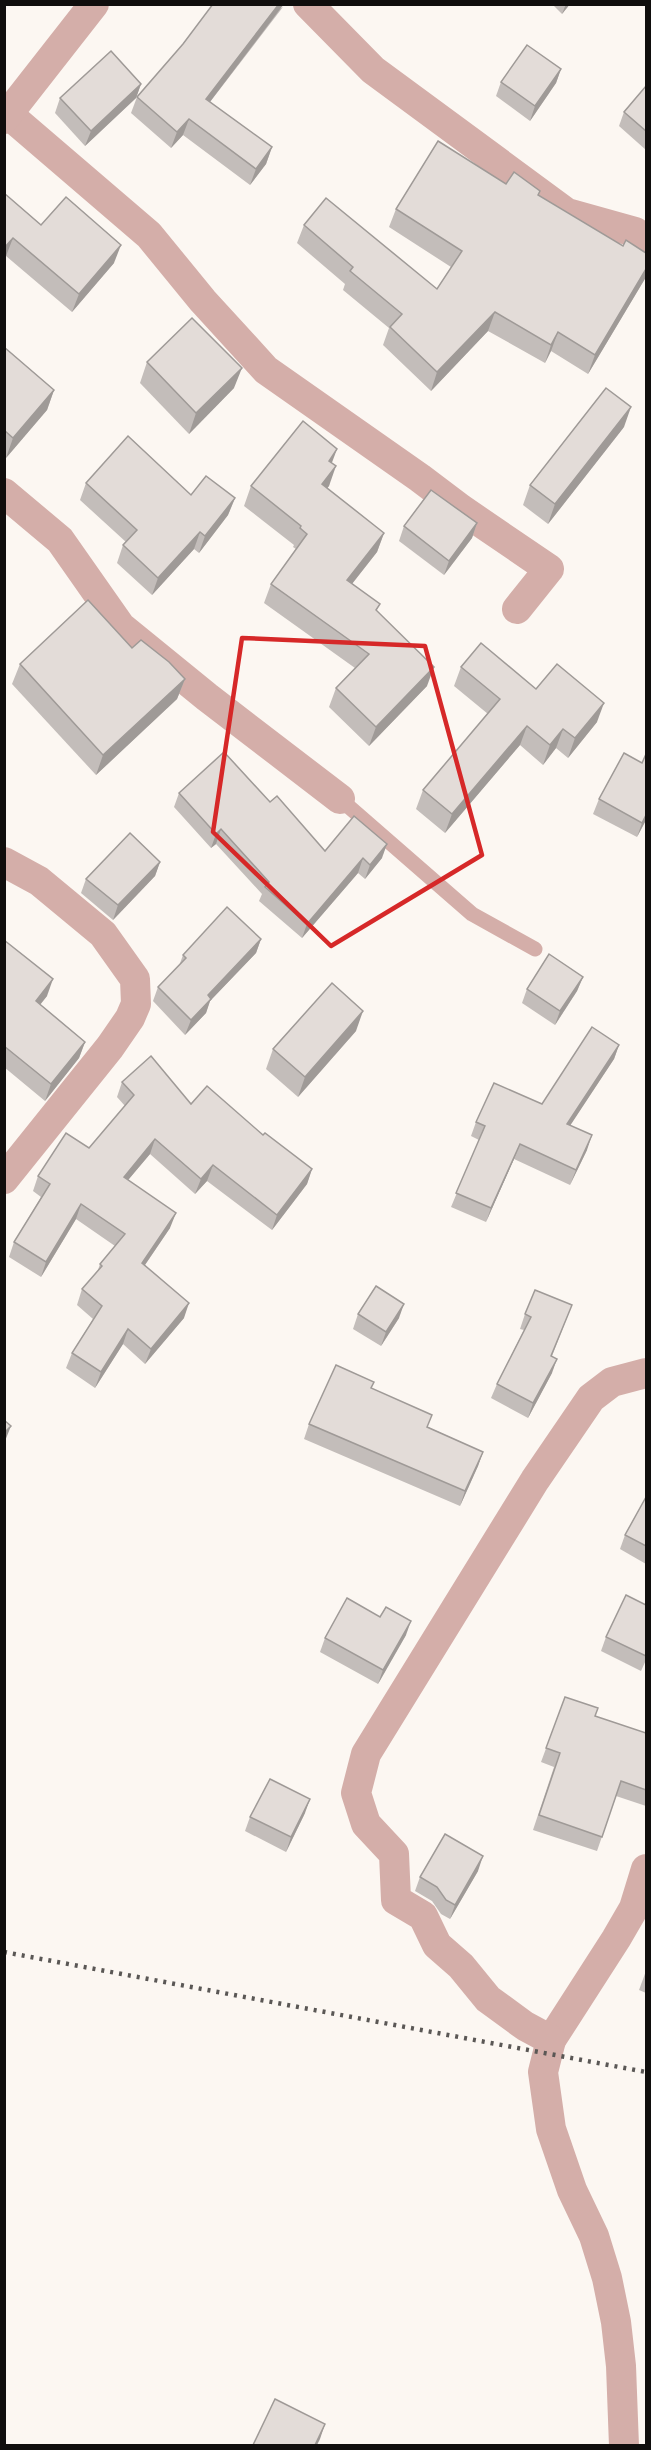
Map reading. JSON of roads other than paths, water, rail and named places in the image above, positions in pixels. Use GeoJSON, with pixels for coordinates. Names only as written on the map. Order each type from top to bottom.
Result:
{"type":"FeatureCollection","features":[{"type":"Feature","properties":{"kind":"street"},"geometry":{"type":"LineString","coordinates":[[94,4],[7,117],[149,235],[203,301],[266,370],[549,569],[517,609]]}},
{"type":"Feature","properties":{"kind":"street"},"geometry":{"type":"LineString","coordinates":[[308,4],[373,70],[567,213],[635,232],[646,239]]}},
{"type":"Feature","properties":{"kind":"street"},"geometry":{"type":"LineString","coordinates":[[4,493],[60,540],[121,627],[340,799]]}},
{"type":"Feature","properties":{"kind":"street"},"geometry":{"type":"LineString","coordinates":[[4,862],[39,881],[103,934],[135,979],[136,1004],[130,1018],[110,1047],[4,1179]]}},
{"type":"Feature","properties":{"kind":"street"},"geometry":{"type":"LineString","coordinates":[[551,2040],[488,1999],[460,1966],[438,1945],[423,1916],[396,1900],[394,1854],[366,1824],[356,1794],[366,1754],[535,1480],[591,1398],[612,1382],[646,1373]]}},
{"type":"Feature","properties":{"kind":"street"},"geometry":{"type":"LineString","coordinates":[[624,2445],[621,2366],[616,2322],[607,2278],[594,2236],[572,2190],[551,2129],[543,2072],[551,2040],[634,1908],[646,1869]]}},
{"type":"Feature","properties":{"kind":"lane"},"geometry":{"type":"LineString","coordinates":[[340,799],[472,914],[535,949]]}},
{"type":"Feature","properties":{"kind":"railway"},"geometry":{"type":"LineString","coordinates":[[4,1952],[646,2072]]}}]}
